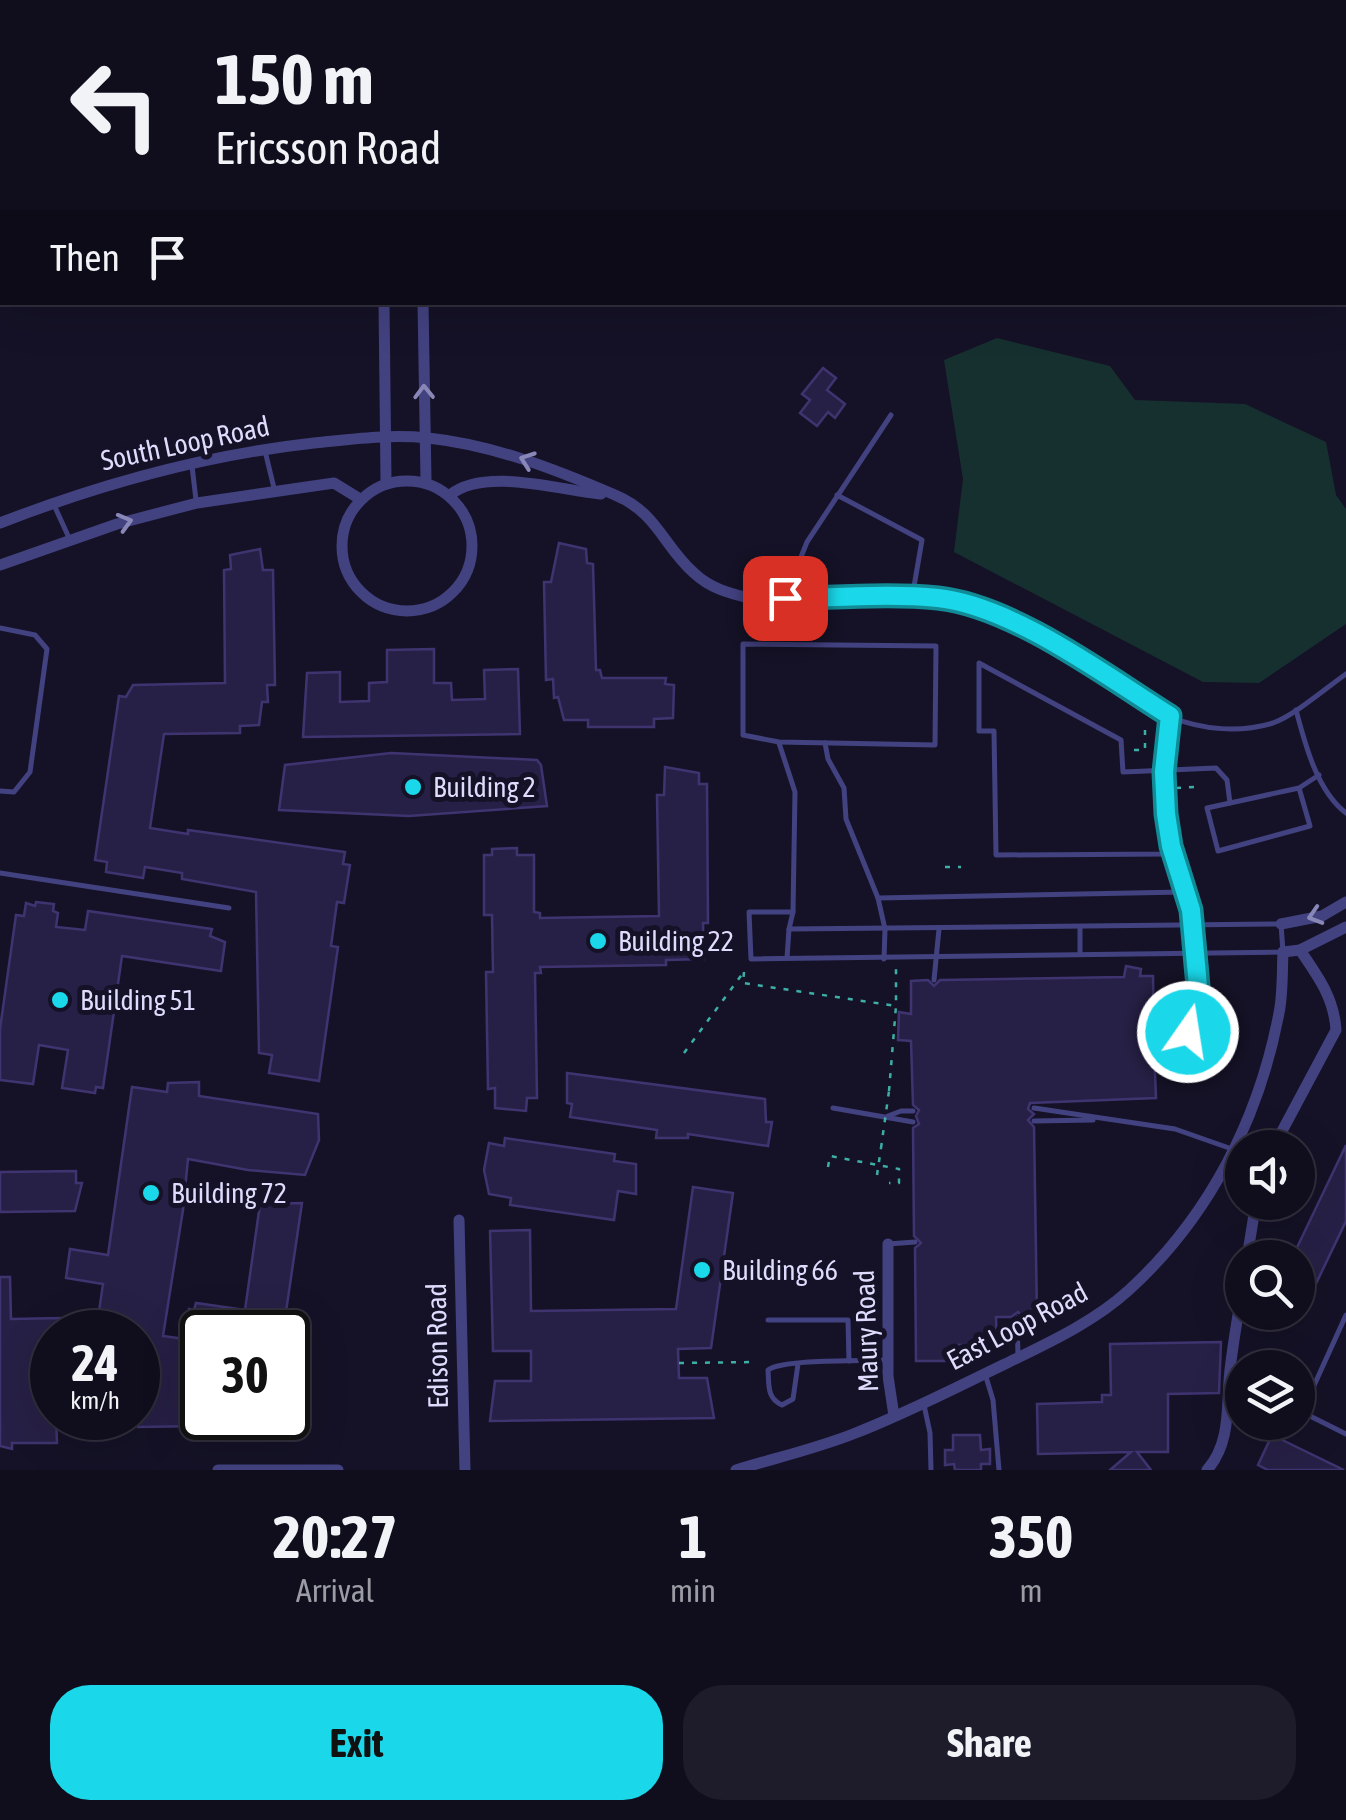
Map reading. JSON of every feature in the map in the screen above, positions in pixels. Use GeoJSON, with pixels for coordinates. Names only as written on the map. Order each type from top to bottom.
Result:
{"type":"FeatureCollection","features":[{"type":"Feature","properties":{"kind":"street"},"geometry":{"type":"LineString","coordinates":[[384,305],[386,482]]}},
{"type":"Feature","properties":{"kind":"street"},"geometry":{"type":"LineString","coordinates":[[423,305],[426,482]]}},
{"type":"Feature","properties":{"kind":"street","name":"South Loop Road"},"geometry":{"type":"LineString","coordinates":[[0,522],[53,502],[192,462],[264,449],[386,437],[425,438],[519,456],[618,496],[642,508],[692,572],[718,589],[749,598],[785,598]]}},
{"type":"Feature","properties":{"kind":"street"},"geometry":{"type":"LineString","coordinates":[[450,495],[468,484],[487,480],[618,496]]}},
{"type":"Feature","properties":{"kind":"street"},"geometry":{"type":"LineString","coordinates":[[0,565],[197,503],[334,482],[360,499]]}},
{"type":"Feature","properties":{"kind":"street"},"geometry":{"type":"LineString","coordinates":[[386,482],[426,482],[450,495],[467,523],[471,553],[468,567],[448,598],[431,609],[398,613],[383,608],[358,588],[344,559],[343,539],[349,517],[360,499],[386,482]]}},
{"type":"Feature","properties":{"kind":"street"},"geometry":{"type":"LineString","coordinates":[[785,598],[941,598],[991,612],[1073,656],[1170,716],[1164,772],[1166,814],[1193,926],[1201,1019],[1196,1027],[1177,1038],[1154,1038]]}},
{"type":"Feature","properties":{"kind":"street"},"geometry":{"type":"LineString","coordinates":[[1282,924],[1322,916],[1346,902]]}},
{"type":"Feature","properties":{"kind":"street"},"geometry":{"type":"LineString","coordinates":[[1283,952],[1300,950],[1346,927]]}},
{"type":"Feature","properties":{"kind":"street"},"geometry":{"type":"LineString","coordinates":[[1283,1130],[1336,1030],[1335,1011],[1323,984],[1300,950]]}},
{"type":"Feature","properties":{"kind":"street","name":"East Loop Road"},"geometry":{"type":"LineString","coordinates":[[1242,1130],[1280,1011],[1283,952]]}},
{"type":"Feature","properties":{"kind":"street","name":"East Loop Road"},"geometry":{"type":"LineString","coordinates":[[736,1470],[852,1435],[1072,1330],[1127,1292],[1181,1236],[1225,1167]]}},
{"type":"Feature","properties":{"kind":"street","name":"Edison Road"},"geometry":{"type":"LineString","coordinates":[[459,1220],[465,1470]]}},
{"type":"Feature","properties":{"kind":"street","name":"Maury Road"},"geometry":{"type":"LineString","coordinates":[[888,1244],[888,1360],[894,1416]]}},
{"type":"Feature","properties":{"kind":"street"},"geometry":{"type":"LineString","coordinates":[[1207,1470],[1218,1458],[1228,1416],[1236,1330]]}},
{"type":"Feature","properties":{"kind":"street"},"geometry":{"type":"LineString","coordinates":[[218,1470],[338,1470]]}},
{"type":"Feature","properties":{"kind":"lane"},"geometry":{"type":"LineString","coordinates":[[785,598],[807,542],[891,414]]}},
{"type":"Feature","properties":{"kind":"lane"},"geometry":{"type":"LineString","coordinates":[[264,449],[275,491]]}},
{"type":"Feature","properties":{"kind":"lane"},"geometry":{"type":"LineString","coordinates":[[192,462],[197,503]]}},
{"type":"Feature","properties":{"kind":"lane"},"geometry":{"type":"LineString","coordinates":[[837,495],[922,540],[912,598]]}},
{"type":"Feature","properties":{"kind":"lane"},"geometry":{"type":"LineString","coordinates":[[53,502],[70,540]]}},
{"type":"Feature","properties":{"kind":"lane"},"geometry":{"type":"LineString","coordinates":[[0,628],[35,635],[47,649],[30,772],[14,792],[0,791]]}},
{"type":"Feature","properties":{"kind":"lane"},"geometry":{"type":"LineString","coordinates":[[743,644],[936,646],[935,745],[825,743],[779,742],[743,735],[743,644]]}},
{"type":"Feature","properties":{"kind":"lane"},"geometry":{"type":"LineString","coordinates":[[1171,846],[1167,854],[996,855],[994,731],[979,731],[979,663],[1121,740],[1123,772],[1216,768],[1227,780],[1230,803]]}},
{"type":"Feature","properties":{"kind":"lane"},"geometry":{"type":"LineString","coordinates":[[1170,716],[1197,728],[1238,728],[1275,722],[1346,674]]}},
{"type":"Feature","properties":{"kind":"lane"},"geometry":{"type":"LineString","coordinates":[[1296,708],[1328,796],[1346,812]]}},
{"type":"Feature","properties":{"kind":"lane"},"geometry":{"type":"LineString","coordinates":[[779,742],[795,792],[793,912],[787,958]]}},
{"type":"Feature","properties":{"kind":"lane"},"geometry":{"type":"LineString","coordinates":[[825,743],[828,759],[844,788],[846,819],[878,898],[885,929],[884,959]]}},
{"type":"Feature","properties":{"kind":"lane"},"geometry":{"type":"LineString","coordinates":[[1298,788],[1310,826],[1218,850],[1207,808],[1298,788],[1320,775]]}},
{"type":"Feature","properties":{"kind":"lane"},"geometry":{"type":"LineString","coordinates":[[0,873],[229,908]]}},
{"type":"Feature","properties":{"kind":"lane"},"geometry":{"type":"LineString","coordinates":[[878,898],[1186,892]]}},
{"type":"Feature","properties":{"kind":"lane"},"geometry":{"type":"LineString","coordinates":[[788,930],[1282,924],[1283,952],[752,959],[749,912],[793,912]]}},
{"type":"Feature","properties":{"kind":"lane"},"geometry":{"type":"LineString","coordinates":[[1080,927],[1080,953]]}},
{"type":"Feature","properties":{"kind":"lane"},"geometry":{"type":"LineString","coordinates":[[934,980],[938,929]]}},
{"type":"Feature","properties":{"kind":"lane"},"geometry":{"type":"LineString","coordinates":[[833,1108],[912,1122]]}},
{"type":"Feature","properties":{"kind":"lane"},"geometry":{"type":"LineString","coordinates":[[1034,1108],[1175,1129],[1225,1147]]}},
{"type":"Feature","properties":{"kind":"lane"},"geometry":{"type":"LineString","coordinates":[[888,1116],[901,1110],[913,1111]]}},
{"type":"Feature","properties":{"kind":"lane"},"geometry":{"type":"LineString","coordinates":[[1034,1121],[1101,1119]]}},
{"type":"Feature","properties":{"kind":"lane"},"geometry":{"type":"LineString","coordinates":[[888,1244],[914,1242]]}},
{"type":"Feature","properties":{"kind":"lane"},"geometry":{"type":"LineString","coordinates":[[1346,1315],[1302,1412],[1346,1434]]}},
{"type":"Feature","properties":{"kind":"lane"},"geometry":{"type":"LineString","coordinates":[[1017,1318],[1018,1358]]}},
{"type":"Feature","properties":{"kind":"lane"},"geometry":{"type":"LineString","coordinates":[[768,1320],[848,1320],[849,1362]]}},
{"type":"Feature","properties":{"kind":"lane"},"geometry":{"type":"LineString","coordinates":[[798,1364],[794,1399],[782,1405],[774,1401],[769,1392],[768,1370],[774,1366],[798,1364],[888,1360]]}},
{"type":"Feature","properties":{"kind":"lane"},"geometry":{"type":"LineString","coordinates":[[985,1374],[994,1400],[999,1470]]}},
{"type":"Feature","properties":{"kind":"lane"},"geometry":{"type":"LineString","coordinates":[[924,1402],[931,1470]]}},
{"type":"Feature","properties":{"kind":"path"},"geometry":{"type":"LineString","coordinates":[[1132,750],[1146,750],[1146,723]]}},
{"type":"Feature","properties":{"kind":"path"},"geometry":{"type":"LineString","coordinates":[[1174,788],[1195,787]]}},
{"type":"Feature","properties":{"kind":"path"},"geometry":{"type":"LineString","coordinates":[[946,866],[960,867]]}},
{"type":"Feature","properties":{"kind":"path"},"geometry":{"type":"LineString","coordinates":[[877,1175],[889,1092],[896,969]]}},
{"type":"Feature","properties":{"kind":"path"},"geometry":{"type":"LineString","coordinates":[[684,1053],[744,972],[742,983],[896,1006]]}},
{"type":"Feature","properties":{"kind":"path"},"geometry":{"type":"LineString","coordinates":[[828,1167],[830,1156],[900,1169],[899,1183],[889,1182]]}},
{"type":"Feature","properties":{"kind":"path"},"geometry":{"type":"LineString","coordinates":[[678,1363],[756,1362]]}},
{"type":"Feature","properties":{"kind":"green space"},"geometry":{"type":"Polygon","coordinates":[[[997,338],[1110,366],[1135,400],[1245,404],[1326,442],[1336,495],[1346,509],[1346,624],[1259,683],[1203,682],[954,552],[963,479],[944,360],[997,338]]]}},
{"type":"Feature","properties":{"kind":"building"},"geometry":{"type":"Polygon","coordinates":[[[823,368],[836,378],[827,390],[845,404],[835,418],[828,412],[817,426],[800,413],[810,400],[802,394],[823,368]]]}},
{"type":"Feature","properties":{"kind":"building"},"geometry":{"type":"Polygon","coordinates":[[[559,543],[586,549],[587,563],[593,564],[596,670],[600,670],[602,678],[666,678],[665,684],[674,685],[673,718],[654,719],[654,727],[588,727],[588,720],[564,720],[558,697],[554,698],[553,679],[546,680],[544,582],[551,582],[559,543]]]}},
{"type":"Feature","properties":{"kind":"building"},"geometry":{"type":"Polygon","coordinates":[[[260,549],[263,570],[273,570],[275,685],[267,685],[268,702],[262,702],[259,725],[240,726],[240,733],[164,734],[150,828],[345,852],[343,864],[350,865],[344,903],[337,902],[331,946],[338,947],[319,1081],[269,1073],[272,1055],[259,1053],[256,892],[182,879],[182,873],[145,867],[143,878],[106,872],[107,862],[95,860],[119,696],[126,697],[133,685],[225,683],[224,570],[231,569],[230,555],[260,549]]]}},
{"type":"Feature","properties":{"kind":"building"},"geometry":{"type":"Polygon","coordinates":[[[434,649],[434,683],[451,683],[452,700],[485,699],[484,670],[518,669],[520,734],[303,737],[307,673],[340,672],[340,702],[369,701],[369,683],[387,682],[387,650],[434,649]]]}},
{"type":"Feature","properties":{"kind":"building","name":"Building 2"},"geometry":{"type":"Polygon","coordinates":[[[391,753],[537,760],[547,806],[409,816],[279,810],[285,765],[391,753]]]}},
{"type":"Feature","properties":{"kind":"building","name":"Building 22"},"geometry":{"type":"Polygon","coordinates":[[[665,767],[699,773],[699,784],[707,784],[708,923],[703,923],[704,959],[666,960],[666,965],[540,967],[541,973],[535,973],[537,1098],[527,1098],[526,1111],[495,1108],[495,1088],[488,1089],[486,972],[493,972],[492,915],[484,915],[484,855],[492,855],[492,849],[517,848],[517,855],[534,855],[534,912],[540,913],[540,918],[659,916],[657,795],[664,795],[665,767]]]}},
{"type":"Feature","properties":{"kind":"building","name":"Building 51"},"geometry":{"type":"Polygon","coordinates":[[[36,902],[54,904],[53,911],[58,913],[56,927],[85,930],[88,911],[212,929],[210,936],[225,942],[221,971],[122,956],[103,1088],[96,1087],[95,1093],[62,1088],[68,1050],[39,1045],[33,1084],[0,1080],[0,1029],[16,915],[24,916],[26,903],[35,906],[36,902]]]}},
{"type":"Feature","properties":{"kind":"building"},"geometry":{"type":"Polygon","coordinates":[[[1126,966],[1141,969],[1140,976],[1153,976],[1154,1029],[1146,1033],[1145,1039],[1154,1047],[1156,1098],[1030,1103],[1028,1109],[1034,1114],[1028,1120],[1034,1127],[1037,1317],[1023,1317],[1018,1312],[1011,1317],[996,1317],[997,1345],[958,1345],[957,1361],[916,1361],[915,1248],[921,1243],[914,1236],[913,1128],[919,1124],[919,1110],[913,1105],[911,1041],[898,1040],[899,1012],[911,1014],[911,981],[928,980],[934,986],[940,980],[1124,977],[1126,966]]]}},
{"type":"Feature","properties":{"kind":"building"},"geometry":{"type":"Polygon","coordinates":[[[567,1073],[765,1099],[766,1122],[772,1122],[768,1146],[688,1134],[688,1138],[656,1138],[657,1130],[570,1117],[567,1073]]]}},
{"type":"Feature","properties":{"kind":"building","name":"Building 72"},"geometry":{"type":"Polygon","coordinates":[[[199,1082],[199,1096],[318,1114],[319,1140],[305,1175],[188,1159],[163,1336],[180,1338],[180,1426],[160,1427],[160,1310],[99,1310],[103,1284],[66,1278],[70,1249],[108,1255],[132,1087],[167,1092],[168,1083],[199,1082]]]}},
{"type":"Feature","properties":{"kind":"building"},"geometry":{"type":"Polygon","coordinates":[[[505,1138],[615,1154],[614,1161],[636,1164],[636,1194],[618,1191],[614,1220],[510,1205],[511,1198],[489,1194],[484,1170],[489,1143],[504,1146],[505,1138]]]}},
{"type":"Feature","properties":{"kind":"building"},"geometry":{"type":"Polygon","coordinates":[[[1346,1145],[1346,1221],[1315,1286],[1315,1240],[1301,1240],[1310,1220],[1315,1220],[1315,1210],[1346,1145]]]}},
{"type":"Feature","properties":{"kind":"building"},"geometry":{"type":"Polygon","coordinates":[[[76,1171],[76,1183],[82,1183],[75,1211],[0,1212],[0,1172],[76,1171]]]}},
{"type":"Feature","properties":{"kind":"building","name":"Building 66"},"geometry":{"type":"Polygon","coordinates":[[[693,1187],[733,1193],[711,1348],[678,1349],[679,1378],[707,1378],[714,1418],[490,1421],[495,1381],[531,1381],[531,1351],[493,1351],[490,1231],[530,1230],[531,1311],[676,1309],[693,1187]]]}},
{"type":"Feature","properties":{"kind":"building","name":"Building 72"},"geometry":{"type":"Polygon","coordinates":[[[302,1203],[286,1310],[245,1310],[260,1204],[302,1203]]]}},
{"type":"Feature","properties":{"kind":"building"},"geometry":{"type":"Polygon","coordinates":[[[0,1277],[10,1277],[11,1319],[30,1319],[30,1440],[57,1443],[12,1443],[12,1449],[0,1446],[0,1277]]]}},
{"type":"Feature","properties":{"kind":"building","name":"Building 72"},"geometry":{"type":"Polygon","coordinates":[[[196,1303],[245,1310],[194,1310],[196,1303]]]}},
{"type":"Feature","properties":{"kind":"building"},"geometry":{"type":"Polygon","coordinates":[[[1221,1342],[1219,1393],[1168,1394],[1168,1452],[1137,1452],[1151,1470],[1110,1470],[1131,1452],[1038,1454],[1037,1404],[1102,1402],[1102,1395],[1111,1395],[1110,1344],[1221,1342]]]}},
{"type":"Feature","properties":{"kind":"building"},"geometry":{"type":"Polygon","coordinates":[[[953,1435],[980,1435],[981,1450],[990,1449],[990,1464],[981,1464],[981,1470],[955,1470],[954,1464],[945,1465],[945,1450],[953,1450],[953,1435]]]}},
{"type":"Feature","properties":{"kind":"building"},"geometry":{"type":"Polygon","coordinates":[[[1270,1440],[1282,1440],[1344,1470],[1268,1470],[1258,1465],[1270,1440]]]}},
{"type":"Feature","properties":{"kind":"place","name":"Building 2"},"geometry":{"type":"Point","coordinates":[413,787]}},
{"type":"Feature","properties":{"kind":"place","name":"Building 22"},"geometry":{"type":"Point","coordinates":[598,941]}},
{"type":"Feature","properties":{"kind":"place","name":"Building 51"},"geometry":{"type":"Point","coordinates":[60,1000]}},
{"type":"Feature","properties":{"kind":"place","name":"Building 72"},"geometry":{"type":"Point","coordinates":[151,1193]}},
{"type":"Feature","properties":{"kind":"place","name":"Building 66"},"geometry":{"type":"Point","coordinates":[702,1270]}},
{"type":"Feature","properties":{"kind":"route"},"geometry":{"type":"LineString","coordinates":[[785,598],[941,598],[991,612],[1073,656],[1170,716],[1164,772],[1166,814],[1171,846],[1191,910],[1201,1019],[1188,1032]]}}]}
